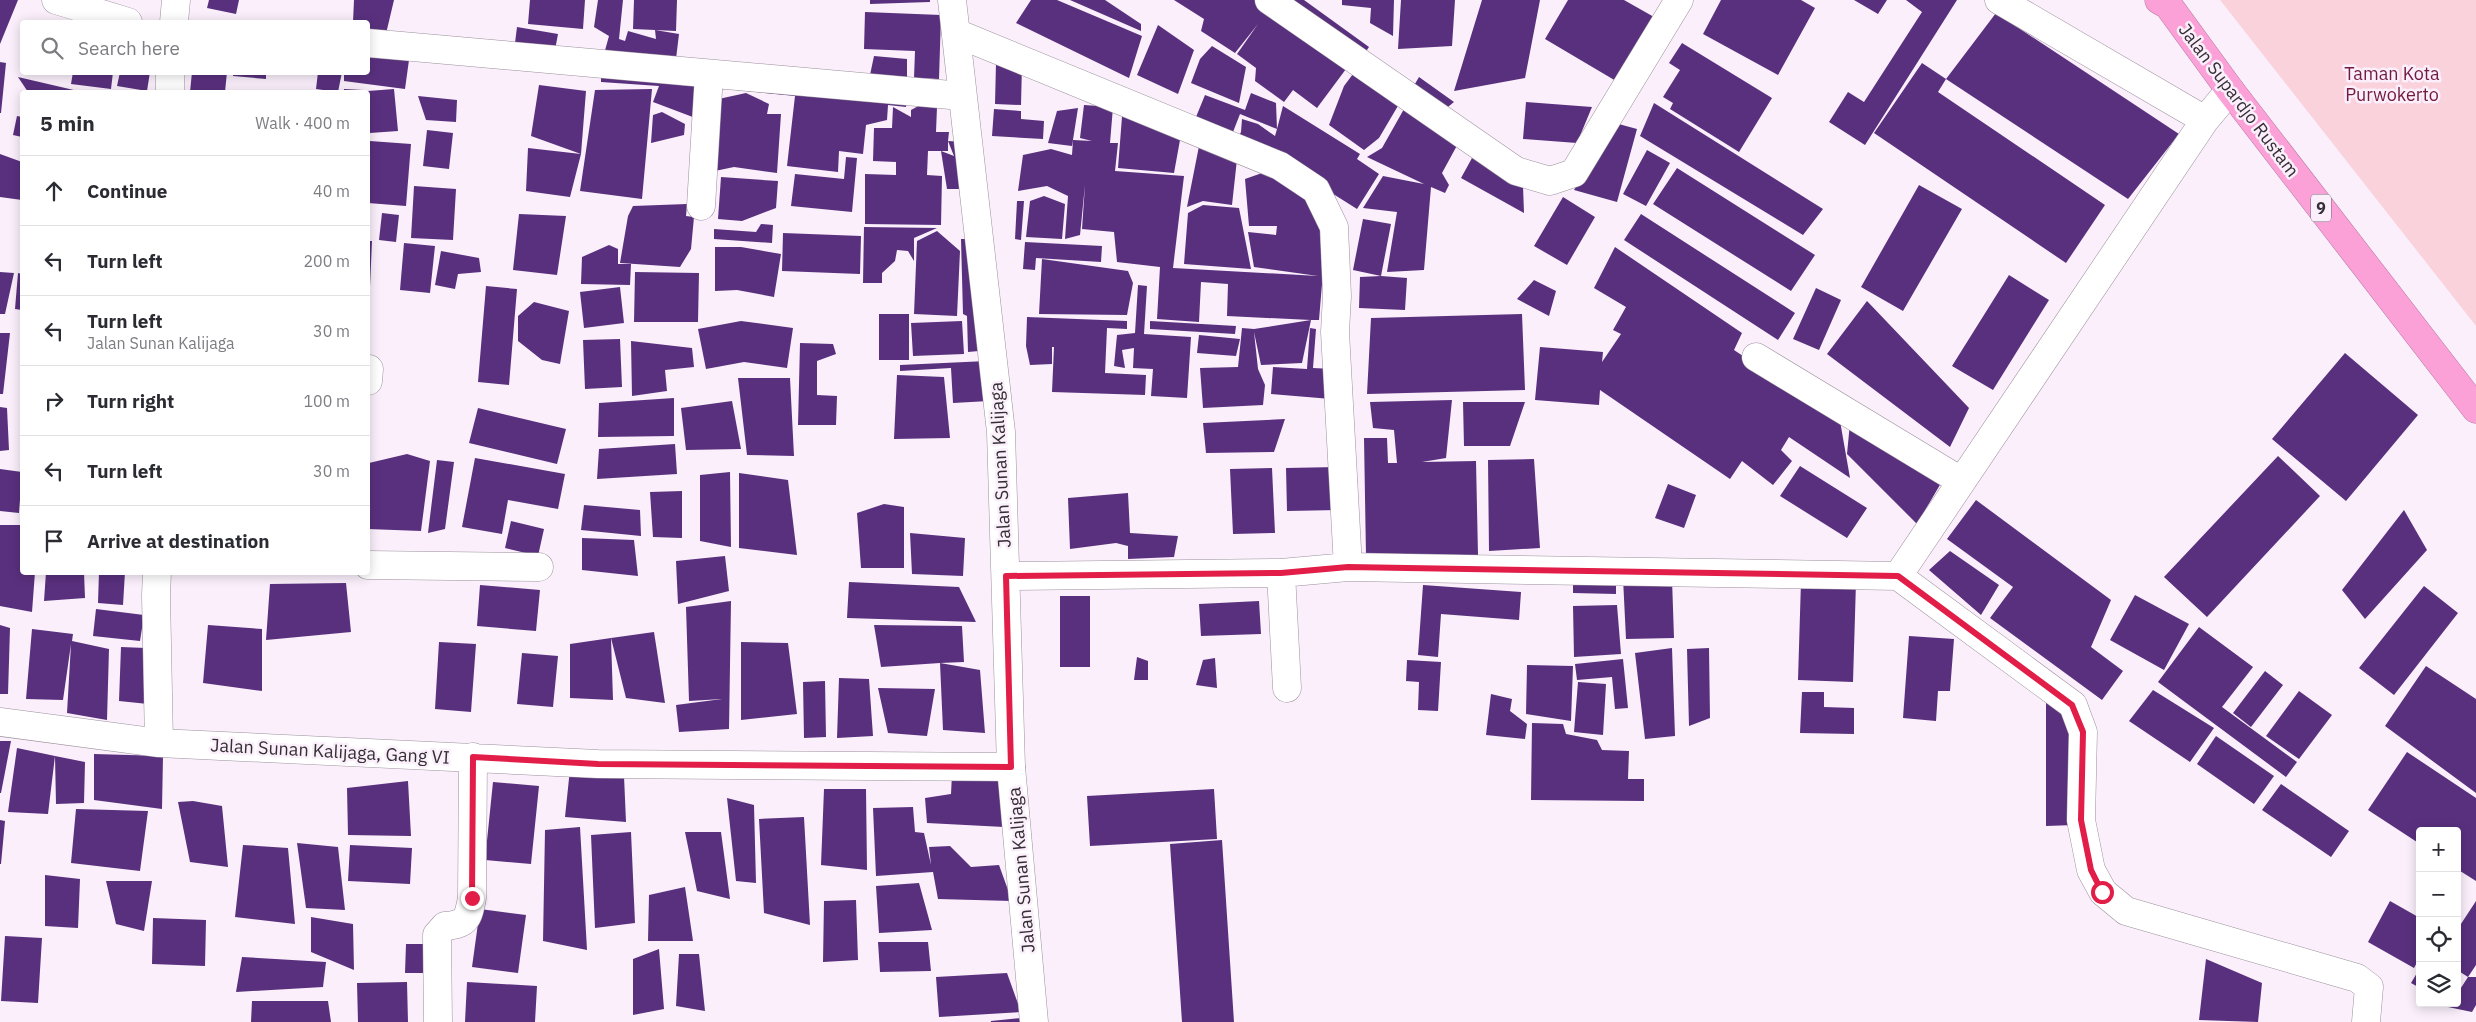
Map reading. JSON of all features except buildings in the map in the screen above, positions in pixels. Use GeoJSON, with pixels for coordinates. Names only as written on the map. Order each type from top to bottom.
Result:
{"type":"FeatureCollection","features":[{"type":"Feature","properties":{"kind":"highway","name":"Jalan Supardjo Rustam"},"geometry":{"type":"LineString","coordinates":[[2165,2],[2230,90],[2476,409]]}},
{"type":"Feature","properties":{"kind":"street"},"geometry":{"type":"LineString","coordinates":[[56,0],[121,20]]}},
{"type":"Feature","properties":{"kind":"street"},"geometry":{"type":"LineString","coordinates":[[174,20],[176,0]]}},
{"type":"Feature","properties":{"kind":"street","name":"Jalan Sunan Kalijaga"},"geometry":{"type":"LineString","coordinates":[[952,0],[1001,432],[1011,767],[1034,1022]]}},
{"type":"Feature","properties":{"kind":"street"},"geometry":{"type":"LineString","coordinates":[[1269,0],[1516,171],[1550,181],[1574,173],[1679,0]]}},
{"type":"Feature","properties":{"kind":"street"},"geometry":{"type":"LineString","coordinates":[[1999,0],[2205,120]]}},
{"type":"Feature","properties":{"kind":"street"},"geometry":{"type":"LineString","coordinates":[[956,33],[1280,166],[1316,190],[1334,227],[1337,296],[1335,332],[1348,567]]}},
{"type":"Feature","properties":{"kind":"street"},"geometry":{"type":"LineString","coordinates":[[370,43],[962,96]]}},
{"type":"Feature","properties":{"kind":"street"},"geometry":{"type":"LineString","coordinates":[[701,206],[708,74]]}},
{"type":"Feature","properties":{"kind":"street"},"geometry":{"type":"LineString","coordinates":[[170,75],[170,90]]}},
{"type":"Feature","properties":{"kind":"street"},"geometry":{"type":"LineString","coordinates":[[1898,576],[2205,120],[2230,90]]}},
{"type":"Feature","properties":{"kind":"street"},"geometry":{"type":"LineString","coordinates":[[1756,357],[1961,482]]}},
{"type":"Feature","properties":{"kind":"street"},"geometry":{"type":"LineString","coordinates":[[370,565],[539,567]]}},
{"type":"Feature","properties":{"kind":"street"},"geometry":{"type":"LineString","coordinates":[[1006,576],[1281,573],[1348,567],[1898,576],[2072,705],[2083,732],[2081,820],[2091,870],[2102,892],[2126,911],[2357,978],[2369,987],[2366,1022]]}},
{"type":"Feature","properties":{"kind":"street"},"geometry":{"type":"LineString","coordinates":[[1281,573],[1287,688]]}},
{"type":"Feature","properties":{"kind":"street"},"geometry":{"type":"LineString","coordinates":[[157,575],[159,743]]}},
{"type":"Feature","properties":{"kind":"street","name":"Jalan Sunan Kalijaga, Gang VI"},"geometry":{"type":"LineString","coordinates":[[0,722],[159,743],[598,764],[1011,767]]}},
{"type":"Feature","properties":{"kind":"street"},"geometry":{"type":"LineString","coordinates":[[438,1022],[437,935],[445,926],[459,924],[469,916],[472,898],[473,757]]}},
{"type":"Feature","properties":{"kind":"green space","name":"Taman Kota Purwokerto"},"geometry":{"type":"Polygon","coordinates":[[[2220,0],[2476,0],[2476,326],[2220,0]]]}},
{"type":"Feature","properties":{"kind":"route"},"geometry":{"type":"LineString","coordinates":[[472,898],[473,757],[598,764],[1011,767],[1006,576],[1281,573],[1348,567],[1898,576],[2072,705],[2083,732],[2081,820],[2091,870],[2102,892]]}}]}
